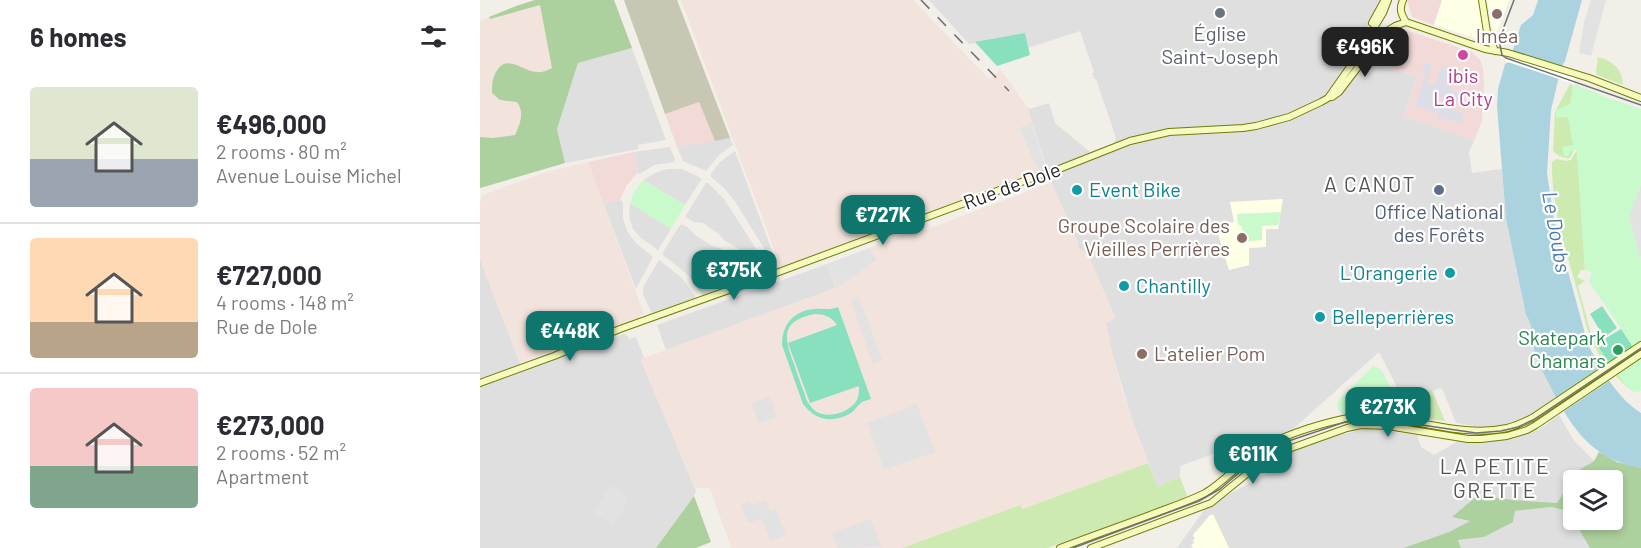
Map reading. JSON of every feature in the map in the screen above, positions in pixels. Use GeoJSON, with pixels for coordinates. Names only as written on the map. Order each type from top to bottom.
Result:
{"type":"FeatureCollection","features":[{"type":"Feature","properties":{"kind":"main road","name":"Rue de Dole"},"geometry":{"type":"LineString","coordinates":[[480,383],[554,356],[620,328],[768,276],[1130,141],[1169,132],[1252,126],[1289,117],[1328,98],[1383,13],[1386,0]]}},
{"type":"Feature","properties":{"kind":"main road","name":"Rue de Dole"},"geometry":{"type":"LineString","coordinates":[[1314,105],[1335,84],[1386,0]]}},
{"type":"Feature","properties":{"kind":"main road"},"geometry":{"type":"LineString","coordinates":[[1403,0],[1401,12],[1406,22]]}},
{"type":"Feature","properties":{"kind":"main road"},"geometry":{"type":"LineString","coordinates":[[1482,0],[1487,32],[1495,51]]}},
{"type":"Feature","properties":{"kind":"main road"},"geometry":{"type":"LineString","coordinates":[[1328,98],[1339,92],[1384,33],[1406,22],[1476,46],[1508,53],[1589,78],[1641,98]]}},
{"type":"Feature","properties":{"kind":"main road"},"geometry":{"type":"LineString","coordinates":[[1476,46],[1484,43],[1487,32]]}},
{"type":"Feature","properties":{"kind":"main road"},"geometry":{"type":"LineString","coordinates":[[1059,548],[1197,497],[1216,486],[1270,442],[1296,433],[1345,419],[1377,417],[1468,430],[1485,431],[1508,428],[1532,418],[1639,351]]}},
{"type":"Feature","properties":{"kind":"main road"},"geometry":{"type":"LineString","coordinates":[[1091,548],[1201,507],[1221,496],[1269,456],[1347,428],[1361,425],[1388,426],[1480,439],[1507,436],[1536,426],[1639,351]]}},
{"type":"Feature","properties":{"kind":"shaded area"},"geometry":{"type":"Polygon","coordinates":[[[535,0],[614,0],[632,48],[578,63],[557,129],[565,163],[480,188],[480,21],[535,0]]]}},
{"type":"Feature","properties":{"kind":"shaded area"},"geometry":{"type":"Polygon","coordinates":[[[624,0],[677,0],[730,138],[715,141],[699,102],[665,114],[624,0]]]}},
{"type":"Feature","properties":{"kind":"shaded area"},"geometry":{"type":"Polygon","coordinates":[[[681,0],[913,0],[989,79],[1000,69],[1010,82],[1027,107],[1032,123],[1019,128],[1039,172],[781,268],[681,0]]]}},
{"type":"Feature","properties":{"kind":"shaded area"},"geometry":{"type":"Polygon","coordinates":[[[929,0],[1381,0],[1361,38],[1388,53],[1385,67],[1417,76],[1404,116],[1474,141],[1469,152],[1472,173],[1502,169],[1506,219],[1526,315],[1530,321],[1535,357],[1556,397],[1528,417],[1508,425],[1485,428],[1456,423],[1442,388],[1425,393],[1399,391],[1379,352],[1291,431],[1247,442],[1180,466],[1180,477],[1163,484],[1158,489],[1132,419],[1112,353],[1106,323],[1115,318],[1089,257],[1078,247],[1052,184],[1027,107],[1030,109],[1049,103],[1055,123],[1090,152],[1114,143],[1116,138],[1096,79],[1094,79],[1092,73],[1094,72],[1080,31],[1028,48],[1025,33],[969,44],[929,0]]]}},
{"type":"Feature","properties":{"kind":"shaded area"},"geometry":{"type":"Polygon","coordinates":[[[1407,0],[1442,0],[1434,25],[1412,17],[1407,0]]]}},
{"type":"Feature","properties":{"kind":"shaded area"},"geometry":{"type":"Polygon","coordinates":[[[1442,0],[1478,0],[1483,31],[1480,38],[1434,25],[1442,0]]]}},
{"type":"Feature","properties":{"kind":"shaded area","name":"Iméa"},"geometry":{"type":"Polygon","coordinates":[[[1487,0],[1509,0],[1498,30],[1495,32],[1492,28],[1487,0]]]}},
{"type":"Feature","properties":{"kind":"shaded area"},"geometry":{"type":"Polygon","coordinates":[[[1591,0],[1606,0],[1591,56],[1579,53],[1584,22],[1591,0]]]}},
{"type":"Feature","properties":{"kind":"shaded area"},"geometry":{"type":"Polygon","coordinates":[[[1406,30],[1472,52],[1480,60],[1483,67],[1484,85],[1482,121],[1474,141],[1404,116],[1417,76],[1385,67],[1388,53],[1382,48],[1387,38],[1399,36],[1406,30]]]}},
{"type":"Feature","properties":{"kind":"shaded area"},"geometry":{"type":"Polygon","coordinates":[[[632,48],[666,140],[638,145],[639,149],[565,163],[557,129],[578,63],[632,48]]]}},
{"type":"Feature","properties":{"kind":"shaded area"},"geometry":{"type":"Polygon","coordinates":[[[1425,62],[1432,65],[1427,82],[1435,85],[1442,66],[1451,68],[1446,85],[1458,75],[1461,78],[1462,80],[1448,89],[1462,94],[1459,102],[1442,97],[1439,105],[1464,114],[1460,123],[1442,117],[1440,121],[1438,120],[1439,113],[1415,106],[1426,74],[1422,72],[1425,62]]]}},
{"type":"Feature","properties":{"kind":"shaded area"},"geometry":{"type":"Polygon","coordinates":[[[699,102],[715,141],[677,147],[665,114],[699,102]]]}},
{"type":"Feature","properties":{"kind":"shaded area"},"geometry":{"type":"Polygon","coordinates":[[[1032,123],[1045,165],[1044,170],[1039,172],[1019,128],[1032,123]]]}},
{"type":"Feature","properties":{"kind":"shaded area"},"geometry":{"type":"Polygon","coordinates":[[[730,138],[733,145],[719,155],[706,171],[683,161],[677,147],[730,138]]]}},
{"type":"Feature","properties":{"kind":"shaded area"},"geometry":{"type":"Polygon","coordinates":[[[670,147],[674,162],[654,165],[640,174],[637,173],[634,152],[670,147]]]}},
{"type":"Feature","properties":{"kind":"shaded area"},"geometry":{"type":"Polygon","coordinates":[[[735,151],[775,259],[772,261],[734,200],[711,177],[720,162],[735,151]]]}},
{"type":"Feature","properties":{"kind":"shaded area"},"geometry":{"type":"Polygon","coordinates":[[[634,152],[637,173],[627,185],[620,200],[603,203],[588,162],[634,152]]]}},
{"type":"Feature","properties":{"kind":"shaded area"},"geometry":{"type":"Polygon","coordinates":[[[588,162],[644,314],[639,316],[639,319],[520,363],[480,259],[482,195],[546,172],[588,162]]]}},
{"type":"Feature","properties":{"kind":"shaded area"},"geometry":{"type":"Polygon","coordinates":[[[667,169],[682,169],[701,178],[685,205],[643,180],[667,169]]]}},
{"type":"Feature","properties":{"kind":"shaded area"},"geometry":{"type":"Polygon","coordinates":[[[706,183],[724,199],[765,265],[724,240],[703,223],[694,222],[686,217],[706,183]]]}},
{"type":"Feature","properties":{"kind":"shaded area"},"geometry":{"type":"Polygon","coordinates":[[[1050,183],[1077,240],[1078,247],[1089,257],[1115,318],[1106,323],[1112,353],[1122,390],[1148,463],[1021,509],[1019,505],[902,548],[731,548],[710,488],[695,488],[641,359],[835,288],[827,264],[923,227],[925,230],[1050,183]]]}},
{"type":"Feature","properties":{"kind":"shaded area"},"geometry":{"type":"Polygon","coordinates":[[[1641,184],[1641,259],[1629,217],[1641,184]]]}},
{"type":"Feature","properties":{"kind":"shaded area","name":"Groupe Scolaire des Vieilles Perrières"},"geometry":{"type":"Polygon","coordinates":[[[1283,199],[1278,229],[1266,229],[1266,247],[1249,248],[1249,265],[1229,270],[1215,224],[1234,222],[1230,202],[1283,199]]]}},
{"type":"Feature","properties":{"kind":"shaded area"},"geometry":{"type":"Polygon","coordinates":[[[620,200],[623,202],[623,218],[627,231],[636,243],[653,257],[636,289],[603,203],[620,200]]]}},
{"type":"Feature","properties":{"kind":"shaded area"},"geometry":{"type":"Polygon","coordinates":[[[630,203],[671,229],[658,250],[633,229],[629,216],[630,203]]]}},
{"type":"Feature","properties":{"kind":"shaded area"},"geometry":{"type":"Polygon","coordinates":[[[682,224],[712,246],[720,248],[760,272],[760,275],[702,295],[688,275],[663,255],[682,224]]]}},
{"type":"Feature","properties":{"kind":"shaded area"},"geometry":{"type":"Polygon","coordinates":[[[870,248],[876,260],[836,288],[827,264],[870,248]]]}},
{"type":"Feature","properties":{"kind":"shaded area"},"geometry":{"type":"Polygon","coordinates":[[[480,259],[523,371],[624,334],[629,339],[636,337],[644,358],[641,360],[696,491],[656,548],[480,548],[480,259]]]}},
{"type":"Feature","properties":{"kind":"shaded area"},"geometry":{"type":"Polygon","coordinates":[[[659,260],[682,278],[695,299],[652,314],[643,294],[643,287],[659,260]]]}},
{"type":"Feature","properties":{"kind":"shaded area"},"geometry":{"type":"Polygon","coordinates":[[[827,264],[836,288],[666,350],[657,325],[827,264]]]}},
{"type":"Feature","properties":{"kind":"shaded area"},"geometry":{"type":"Polygon","coordinates":[[[859,297],[882,360],[873,364],[851,301],[859,297]]]}},
{"type":"Feature","properties":{"kind":"shaded area"},"geometry":{"type":"Polygon","coordinates":[[[770,396],[777,417],[758,423],[751,403],[770,396]]]}},
{"type":"Feature","properties":{"kind":"shaded area"},"geometry":{"type":"Polygon","coordinates":[[[917,404],[935,452],[884,470],[867,423],[917,404]]]}},
{"type":"Feature","properties":{"kind":"shaded area"},"geometry":{"type":"Polygon","coordinates":[[[1559,415],[1573,439],[1594,461],[1579,470],[1563,470],[1563,493],[1557,503],[1478,495],[1453,517],[1472,520],[1449,532],[1403,548],[1177,548],[1207,506],[1265,475],[1285,453],[1302,446],[1367,429],[1417,435],[1421,447],[1434,455],[1458,441],[1512,439],[1540,429],[1559,415]]]}},
{"type":"Feature","properties":{"kind":"shaded area"},"geometry":{"type":"Polygon","coordinates":[[[611,485],[626,495],[628,500],[613,525],[593,512],[611,485]]]}},
{"type":"Feature","properties":{"kind":"shaded area"},"geometry":{"type":"Polygon","coordinates":[[[766,500],[770,511],[776,509],[786,535],[770,541],[762,519],[748,523],[741,505],[750,501],[752,505],[766,500]]]}},
{"type":"Feature","properties":{"kind":"shaded area"},"geometry":{"type":"Polygon","coordinates":[[[1551,507],[1563,510],[1563,530],[1579,530],[1590,548],[1461,548],[1458,540],[1484,537],[1515,511],[1551,507]]]}},
{"type":"Feature","properties":{"kind":"shaded area"},"geometry":{"type":"Polygon","coordinates":[[[1213,514],[1229,548],[1193,548],[1191,545],[1195,539],[1193,535],[1213,514]]]}},
{"type":"Feature","properties":{"kind":"shaded area"},"geometry":{"type":"Polygon","coordinates":[[[871,519],[882,547],[837,548],[832,533],[871,519]]]}},
{"type":"Feature","properties":{"kind":"green space"},"geometry":{"type":"Polygon","coordinates":[[[535,0],[614,0],[632,48],[578,63],[557,129],[565,163],[480,188],[480,137],[515,135],[521,118],[521,110],[517,102],[500,100],[492,93],[492,83],[499,67],[509,63],[540,72],[552,68],[540,5],[490,19],[489,17],[535,0]]]}},
{"type":"Feature","properties":{"kind":"green space"},"geometry":{"type":"Polygon","coordinates":[[[1025,33],[1030,55],[997,66],[975,42],[1025,33]]]}},
{"type":"Feature","properties":{"kind":"green space"},"geometry":{"type":"Polygon","coordinates":[[[1598,57],[1616,66],[1623,85],[1597,75],[1598,57]]]}},
{"type":"Feature","properties":{"kind":"green space"},"geometry":{"type":"Polygon","coordinates":[[[1570,84],[1573,85],[1571,119],[1575,148],[1568,158],[1558,155],[1553,150],[1555,112],[1570,84]]]}},
{"type":"Feature","properties":{"kind":"green space"},"geometry":{"type":"Polygon","coordinates":[[[1574,84],[1641,109],[1641,184],[1629,217],[1641,259],[1641,340],[1633,346],[1588,280],[1591,272],[1585,270],[1577,150],[1570,151],[1569,156],[1564,156],[1562,147],[1573,145],[1568,117],[1556,118],[1556,110],[1570,104],[1574,84]]]}},
{"type":"Feature","properties":{"kind":"green space"},"geometry":{"type":"Polygon","coordinates":[[[1577,150],[1585,270],[1581,270],[1577,277],[1585,281],[1578,286],[1591,334],[1628,388],[1605,363],[1591,339],[1560,228],[1552,179],[1552,162],[1556,159],[1571,160],[1577,150]]]}},
{"type":"Feature","properties":{"kind":"green space"},"geometry":{"type":"Polygon","coordinates":[[[643,180],[685,205],[671,229],[630,203],[634,192],[643,180]]]}},
{"type":"Feature","properties":{"kind":"green space"},"geometry":{"type":"Polygon","coordinates":[[[1281,212],[1278,225],[1262,226],[1262,240],[1243,242],[1242,227],[1238,224],[1237,214],[1281,212]]]}},
{"type":"Feature","properties":{"kind":"green space"},"geometry":{"type":"Polygon","coordinates":[[[1602,306],[1617,328],[1604,337],[1590,314],[1602,306]]]}},
{"type":"Feature","properties":{"kind":"green space"},"geometry":{"type":"Polygon","coordinates":[[[838,307],[871,399],[862,402],[851,413],[844,416],[824,419],[813,414],[803,404],[782,345],[784,331],[795,316],[807,310],[838,307]],[[815,314],[804,317],[790,326],[787,339],[788,346],[807,401],[813,409],[827,415],[839,413],[849,408],[857,400],[859,386],[810,403],[788,343],[837,325],[825,315],[815,314]]]}},
{"type":"Feature","properties":{"kind":"green space","name":"Skatepark Chamars"},"geometry":{"type":"Polygon","coordinates":[[[1621,329],[1637,353],[1614,369],[1596,344],[1621,329]]]}},
{"type":"Feature","properties":{"kind":"green space"},"geometry":{"type":"Polygon","coordinates":[[[1641,358],[1641,391],[1633,392],[1614,369],[1641,358]]]}},
{"type":"Feature","properties":{"kind":"green space"},"geometry":{"type":"Polygon","coordinates":[[[1373,366],[1381,369],[1396,398],[1416,405],[1420,411],[1420,420],[1382,414],[1344,415],[1338,410],[1337,402],[1373,366]]]}},
{"type":"Feature","properties":{"kind":"green space"},"geometry":{"type":"Polygon","coordinates":[[[1432,390],[1445,421],[1428,419],[1427,406],[1424,402],[1399,391],[1425,393],[1432,390]]]}},
{"type":"Feature","properties":{"kind":"green space"},"geometry":{"type":"Polygon","coordinates":[[[1599,452],[1617,462],[1641,468],[1641,548],[1590,548],[1579,530],[1623,530],[1623,470],[1579,470],[1594,461],[1599,452]]]}},
{"type":"Feature","properties":{"kind":"green space"},"geometry":{"type":"Polygon","coordinates":[[[1148,463],[1158,488],[1180,477],[1187,496],[1047,548],[902,548],[1020,505],[1022,509],[1148,463]]]}},
{"type":"Feature","properties":{"kind":"green space"},"geometry":{"type":"Polygon","coordinates":[[[1563,493],[1563,510],[1551,507],[1515,511],[1513,522],[1484,537],[1458,540],[1461,548],[1403,548],[1449,532],[1470,521],[1452,517],[1478,495],[1557,503],[1563,493]]]}},
{"type":"Feature","properties":{"kind":"green space"},"geometry":{"type":"Polygon","coordinates":[[[694,496],[711,542],[696,548],[656,548],[694,496]]]}},
{"type":"Feature","properties":{"kind":"water","name":"Le Doubs"},"geometry":{"type":"Polygon","coordinates":[[[1538,0],[1582,0],[1551,110],[1547,173],[1554,220],[1588,345],[1617,391],[1641,413],[1641,468],[1623,464],[1608,457],[1595,449],[1574,427],[1557,400],[1535,355],[1530,324],[1526,315],[1506,219],[1497,106],[1498,89],[1505,64],[1509,62],[1521,25],[1533,15],[1538,0]]]}},
{"type":"Feature","properties":{"kind":"pier"},"geometry":{"type":"Polygon","coordinates":[[[1507,49],[1575,71],[1574,84],[1505,61],[1507,49]]]}},
{"type":"Feature","properties":{"kind":"pier"},"geometry":{"type":"Polygon","coordinates":[[[1633,346],[1641,359],[1538,429],[1530,415],[1633,346]]]}},
{"type":"Feature","properties":{"kind":"tram line"},"geometry":{"type":"LineString","coordinates":[[1514,0],[1499,40],[1502,55],[1641,105]]}},
{"type":"Feature","properties":{"kind":"tram line"},"geometry":{"type":"LineString","coordinates":[[1073,548],[1199,501],[1220,489],[1268,448],[1345,422],[1388,420],[1476,433],[1518,427],[1533,420],[1641,348]]}},
{"type":"Feature","properties":{"kind":"railway"},"geometry":{"type":"LineString","coordinates":[[921,0],[1009,91]]}},
{"type":"Feature","properties":{"kind":"place","name":"Église Saint-Joseph"},"geometry":{"type":"Point","coordinates":[1220,13]}},
{"type":"Feature","properties":{"kind":"place","name":"Iméa"},"geometry":{"type":"Point","coordinates":[1497,14]}},
{"type":"Feature","properties":{"kind":"place","name":"ibis La City"},"geometry":{"type":"Point","coordinates":[1463,55]}},
{"type":"Feature","properties":{"kind":"place","name":"Event Bike"},"geometry":{"type":"Point","coordinates":[1077,190]}},
{"type":"Feature","properties":{"kind":"place","name":"Office National des Forêts"},"geometry":{"type":"Point","coordinates":[1439,190]}},
{"type":"Feature","properties":{"kind":"place","name":"Groupe Scolaire des Vieilles Perrières"},"geometry":{"type":"Point","coordinates":[1242,238]}},
{"type":"Feature","properties":{"kind":"place","name":"L'Orangerie"},"geometry":{"type":"Point","coordinates":[1450,273]}},
{"type":"Feature","properties":{"kind":"place","name":"Chantilly"},"geometry":{"type":"Point","coordinates":[1124,286]}},
{"type":"Feature","properties":{"kind":"place","name":"Belleperrières"},"geometry":{"type":"Point","coordinates":[1320,317]}},
{"type":"Feature","properties":{"kind":"place","name":"Skatepark Chamars"},"geometry":{"type":"Point","coordinates":[1618,350]}},
{"type":"Feature","properties":{"kind":"place","name":"L'atelier Pom"},"geometry":{"type":"Point","coordinates":[1142,354]}},
{"type":"Feature","properties":{"kind":"district","name":"A CANOT"},"geometry":{"type":"Point","coordinates":[1370,185]}},
{"type":"Feature","properties":{"kind":"district","name":"LA PETITE GRETTE"},"geometry":{"type":"Point","coordinates":[1495,479]}}]}
